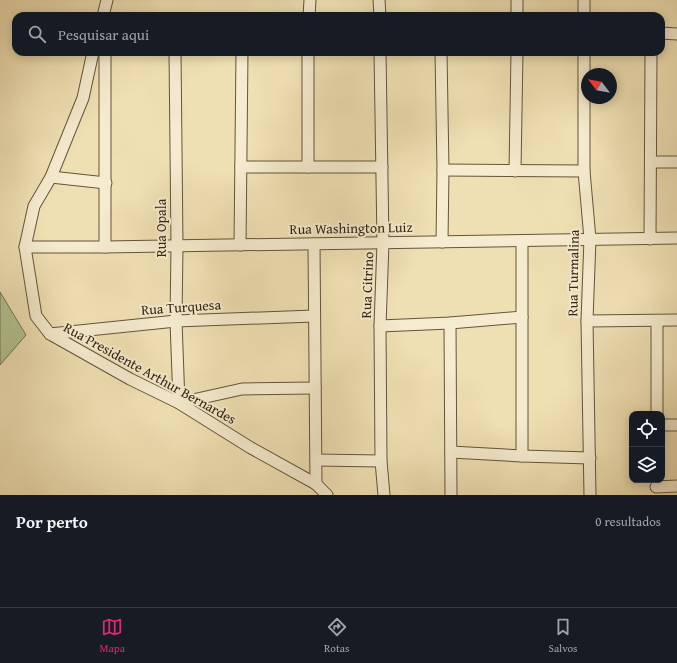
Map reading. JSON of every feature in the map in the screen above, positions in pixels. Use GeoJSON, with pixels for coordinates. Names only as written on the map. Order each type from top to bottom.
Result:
{"type":"FeatureCollection","features":[{"type":"Feature","properties":{"kind":"street"},"geometry":{"type":"LineString","coordinates":[[103,12],[107,0]]}},
{"type":"Feature","properties":{"kind":"street"},"geometry":{"type":"LineString","coordinates":[[309,12],[310,0]]}},
{"type":"Feature","properties":{"kind":"street"},"geometry":{"type":"LineString","coordinates":[[379,0],[380,12]]}},
{"type":"Feature","properties":{"kind":"street"},"geometry":{"type":"LineString","coordinates":[[517,0],[517,12]]}},
{"type":"Feature","properties":{"kind":"street"},"geometry":{"type":"LineString","coordinates":[[584,0],[584,12]]}},
{"type":"Feature","properties":{"kind":"street"},"geometry":{"type":"LineString","coordinates":[[665,34],[677,34]]}},
{"type":"Feature","properties":{"kind":"street","name":"Rua Presidente Arthur Bernardes"},"geometry":{"type":"LineString","coordinates":[[92,56],[82,98],[51,177],[34,206],[24,247],[36,316],[50,334],[130,379],[179,403],[251,448],[316,484],[326,495]]}},
{"type":"Feature","properties":{"kind":"street"},"geometry":{"type":"LineString","coordinates":[[105,56],[105,247]]}},
{"type":"Feature","properties":{"kind":"street","name":"Rua Opala"},"geometry":{"type":"LineString","coordinates":[[175,56],[177,246],[176,321],[179,403]]}},
{"type":"Feature","properties":{"kind":"street"},"geometry":{"type":"LineString","coordinates":[[240,245],[242,56]]}},
{"type":"Feature","properties":{"kind":"street"},"geometry":{"type":"LineString","coordinates":[[308,56],[308,167]]}},
{"type":"Feature","properties":{"kind":"street","name":"Rua Citrino"},"geometry":{"type":"LineString","coordinates":[[380,56],[383,243],[380,326],[381,461],[384,495]]}},
{"type":"Feature","properties":{"kind":"street"},"geometry":{"type":"LineString","coordinates":[[441,56],[444,170],[442,242]]}},
{"type":"Feature","properties":{"kind":"street"},"geometry":{"type":"LineString","coordinates":[[515,171],[517,56]]}},
{"type":"Feature","properties":{"kind":"street","name":"Rua Turmalina"},"geometry":{"type":"LineString","coordinates":[[584,56],[584,171],[590,239],[587,321],[590,495]]}},
{"type":"Feature","properties":{"kind":"street"},"geometry":{"type":"LineString","coordinates":[[650,239],[651,56]]}},
{"type":"Feature","properties":{"kind":"street"},"geometry":{"type":"LineString","coordinates":[[651,162],[677,162]]}},
{"type":"Feature","properties":{"kind":"street"},"geometry":{"type":"LineString","coordinates":[[241,167],[382,167]]}},
{"type":"Feature","properties":{"kind":"street"},"geometry":{"type":"LineString","coordinates":[[444,170],[584,171]]}},
{"type":"Feature","properties":{"kind":"street"},"geometry":{"type":"LineString","coordinates":[[51,177],[106,183]]}},
{"type":"Feature","properties":{"kind":"street","name":"Rua Washington Luiz"},"geometry":{"type":"LineString","coordinates":[[24,247],[677,238]]}},
{"type":"Feature","properties":{"kind":"street"},"geometry":{"type":"LineString","coordinates":[[522,241],[522,456]]}},
{"type":"Feature","properties":{"kind":"street"},"geometry":{"type":"LineString","coordinates":[[314,244],[316,484]]}},
{"type":"Feature","properties":{"kind":"street","name":"Rua Turquesa"},"geometry":{"type":"LineString","coordinates":[[50,334],[176,321],[314,316]]}},
{"type":"Feature","properties":{"kind":"street"},"geometry":{"type":"LineString","coordinates":[[380,326],[450,323],[522,317]]}},
{"type":"Feature","properties":{"kind":"street"},"geometry":{"type":"LineString","coordinates":[[587,321],[677,320]]}},
{"type":"Feature","properties":{"kind":"street"},"geometry":{"type":"LineString","coordinates":[[657,321],[657,411]]}},
{"type":"Feature","properties":{"kind":"street"},"geometry":{"type":"LineString","coordinates":[[450,323],[451,495]]}},
{"type":"Feature","properties":{"kind":"street"},"geometry":{"type":"LineString","coordinates":[[179,403],[242,389],[315,388]]}},
{"type":"Feature","properties":{"kind":"street"},"geometry":{"type":"LineString","coordinates":[[665,425],[677,425]]}},
{"type":"Feature","properties":{"kind":"street"},"geometry":{"type":"LineString","coordinates":[[451,452],[590,458]]}},
{"type":"Feature","properties":{"kind":"street"},"geometry":{"type":"LineString","coordinates":[[316,460],[381,461]]}},
{"type":"Feature","properties":{"kind":"street"},"geometry":{"type":"LineString","coordinates":[[656,487],[677,486]]}},
{"type":"Feature","properties":{"kind":"green space"},"geometry":{"type":"Polygon","coordinates":[[[0,292],[26,335],[0,365],[0,292]]]}}]}
